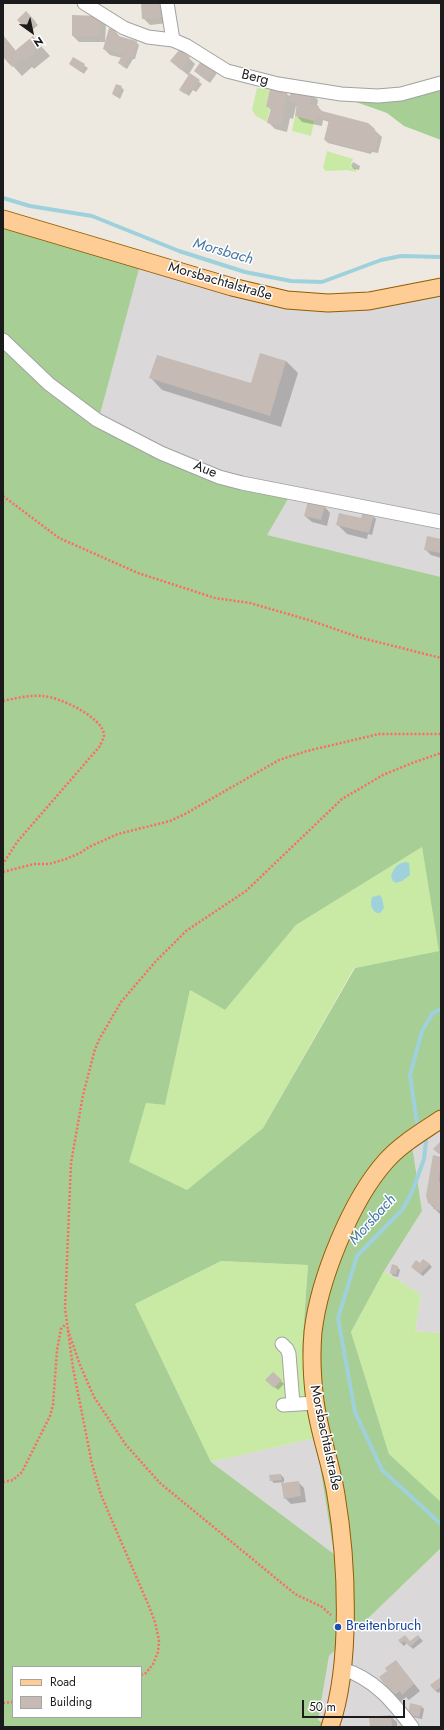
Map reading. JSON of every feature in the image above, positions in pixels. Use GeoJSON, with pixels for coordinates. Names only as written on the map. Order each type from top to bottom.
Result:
{"type":"FeatureCollection","features":[{"type":"Feature","properties":{"kind":"main road","name":"Morsbachtalstraße"},"geometry":{"type":"LineString","coordinates":[[3,219],[232,287],[287,300],[328,304],[369,301],[441,287]]}},
{"type":"Feature","properties":{"kind":"main road","name":"Morsbachtalstraße"},"geometry":{"type":"LineString","coordinates":[[330,1727],[339,1698],[342,1670],[344,1586],[340,1523],[336,1494],[315,1403],[311,1366],[313,1331],[323,1290],[342,1232],[372,1177],[401,1146],[435,1123]]}},
{"type":"Feature","properties":{"kind":"street","name":"Berg"},"geometry":{"type":"LineString","coordinates":[[84,3],[124,28],[148,37],[173,40],[187,46],[227,71],[278,84],[341,94],[378,96],[401,94],[441,83]]}},
{"type":"Feature","properties":{"kind":"street"},"geometry":{"type":"LineString","coordinates":[[167,3],[173,40]]}},
{"type":"Feature","properties":{"kind":"street","name":"Aue"},"geometry":{"type":"LineString","coordinates":[[3,340],[49,384],[97,420],[161,453],[220,477],[242,483],[441,522]]}},
{"type":"Feature","properties":{"kind":"street"},"geometry":{"type":"LineString","coordinates":[[282,1344],[287,1349],[289,1354],[288,1405],[315,1403]]}},
{"type":"Feature","properties":{"kind":"street"},"geometry":{"type":"LineString","coordinates":[[342,1670],[356,1673],[371,1682],[396,1705],[412,1727]]}},
{"type":"Feature","properties":{"kind":"path"},"geometry":{"type":"LineString","coordinates":[[3,496],[59,538],[138,573],[215,598],[250,603],[305,619],[358,637],[441,658]]}},
{"type":"Feature","properties":{"kind":"path"},"geometry":{"type":"LineString","coordinates":[[3,702],[20,697],[43,696],[60,700],[86,714],[96,722],[102,728],[104,736],[100,746],[17,842],[3,864]]}},
{"type":"Feature","properties":{"kind":"path"},"geometry":{"type":"LineString","coordinates":[[3,872],[34,864],[49,864],[66,859],[118,834],[170,821],[185,814],[279,760],[307,751],[379,734],[441,734]]}},
{"type":"Feature","properties":{"kind":"path"},"geometry":{"type":"LineString","coordinates":[[142,1675],[146,1673],[153,1664],[158,1652],[159,1640],[155,1622],[148,1604],[101,1495],[92,1464],[66,1324],[65,1308],[69,1182],[74,1136],[95,1049],[121,1002],[156,961],[186,931],[246,891],[342,799],[383,775],[441,753]]}},
{"type":"Feature","properties":{"kind":"path"},"geometry":{"type":"LineString","coordinates":[[3,1482],[13,1480],[22,1472],[50,1416],[53,1405],[56,1350],[61,1329],[66,1324]]}},
{"type":"Feature","properties":{"kind":"path"},"geometry":{"type":"LineString","coordinates":[[66,1324],[80,1365],[94,1397],[126,1444],[160,1483],[295,1594],[322,1607],[337,1619]]}},
{"type":"Feature","properties":{"kind":"shaded area"},"geometry":{"type":"Polygon","coordinates":[[[140,265],[287,301],[441,287],[441,577],[266,535],[295,488],[219,471],[159,449],[99,414],[140,265]]]}},
{"type":"Feature","properties":{"kind":"shaded area"},"geometry":{"type":"Polygon","coordinates":[[[441,1111],[441,1333],[415,1331],[421,1295],[384,1271],[422,1211],[410,1132],[441,1111]]]}},
{"type":"Feature","properties":{"kind":"shaded area"},"geometry":{"type":"Polygon","coordinates":[[[315,1438],[326,1496],[334,1554],[211,1462],[315,1438]]]}},
{"type":"Feature","properties":{"kind":"shaded area"},"geometry":{"type":"Polygon","coordinates":[[[441,1548],[441,1727],[330,1727],[318,1720],[329,1656],[441,1548]]]}},
{"type":"Feature","properties":{"kind":"green space"},"geometry":{"type":"Polygon","coordinates":[[[257,88],[270,89],[266,107],[270,108],[267,122],[256,116],[252,110],[257,88]]]}},
{"type":"Feature","properties":{"kind":"green space"},"geometry":{"type":"Polygon","coordinates":[[[441,88],[441,140],[404,126],[387,113],[339,96],[441,88]]]}},
{"type":"Feature","properties":{"kind":"green space"},"geometry":{"type":"Polygon","coordinates":[[[295,116],[314,121],[311,136],[292,131],[295,116]]]}},
{"type":"Feature","properties":{"kind":"green space"},"geometry":{"type":"Polygon","coordinates":[[[327,151],[353,159],[350,167],[356,168],[356,172],[347,170],[326,171],[323,168],[327,151]]]}},
{"type":"Feature","properties":{"kind":"green space"},"geometry":{"type":"Polygon","coordinates":[[[3,224],[140,265],[100,414],[160,455],[291,494],[267,535],[441,577],[441,1111],[410,1132],[422,1211],[384,1271],[351,1332],[389,1454],[441,1502],[441,1548],[329,1656],[318,1720],[330,1727],[3,1727],[3,224]],[[422,847],[296,925],[225,1010],[190,990],[165,1105],[146,1103],[129,1162],[187,1190],[263,1128],[355,968],[439,951],[422,847]],[[221,1261],[135,1304],[211,1462],[334,1554],[302,1350],[308,1265],[221,1261]]]}},
{"type":"Feature","properties":{"kind":"green space"},"geometry":{"type":"Polygon","coordinates":[[[422,847],[440,951],[354,968],[263,1128],[187,1190],[128,1162],[146,1103],[165,1105],[190,990],[225,1010],[296,925],[422,847]]]}},
{"type":"Feature","properties":{"kind":"green space"},"geometry":{"type":"Polygon","coordinates":[[[221,1261],[308,1265],[302,1350],[315,1438],[211,1462],[135,1304],[221,1261]]]}},
{"type":"Feature","properties":{"kind":"green space"},"geometry":{"type":"Polygon","coordinates":[[[384,1271],[421,1295],[415,1331],[441,1333],[441,1502],[389,1454],[351,1332],[384,1271]]]}},
{"type":"Feature","properties":{"kind":"water"},"geometry":{"type":"Polygon","coordinates":[[[406,862],[409,863],[410,875],[402,881],[396,883],[391,877],[393,871],[396,866],[406,862]]]}},
{"type":"Feature","properties":{"kind":"water"},"geometry":{"type":"Polygon","coordinates":[[[380,895],[384,908],[380,913],[377,913],[372,908],[371,899],[372,897],[380,895]]]}},
{"type":"Feature","properties":{"kind":"building"},"geometry":{"type":"Polygon","coordinates":[[[141,3],[161,4],[162,17],[142,19],[141,3]]]}},
{"type":"Feature","properties":{"kind":"building"},"geometry":{"type":"Polygon","coordinates":[[[26,11],[36,22],[27,30],[17,20],[26,11]]]}},
{"type":"Feature","properties":{"kind":"building"},"geometry":{"type":"Polygon","coordinates":[[[72,15],[100,16],[99,36],[72,36],[72,15]]]}},
{"type":"Feature","properties":{"kind":"building"},"geometry":{"type":"Polygon","coordinates":[[[109,28],[116,30],[114,35],[137,41],[133,57],[130,56],[124,67],[118,63],[123,54],[103,49],[109,28]]]}},
{"type":"Feature","properties":{"kind":"building"},"geometry":{"type":"Polygon","coordinates":[[[3,36],[18,54],[16,50],[33,36],[41,47],[24,60],[22,58],[12,67],[3,57],[3,36]]]}},
{"type":"Feature","properties":{"kind":"building"},"geometry":{"type":"Polygon","coordinates":[[[180,49],[190,57],[181,70],[170,61],[180,49]]]}},
{"type":"Feature","properties":{"kind":"building"},"geometry":{"type":"Polygon","coordinates":[[[73,57],[85,64],[81,72],[69,64],[73,57]]]}},
{"type":"Feature","properties":{"kind":"building"},"geometry":{"type":"Polygon","coordinates":[[[202,60],[215,69],[207,81],[194,71],[202,60]]]}},
{"type":"Feature","properties":{"kind":"building"},"geometry":{"type":"Polygon","coordinates":[[[190,73],[200,80],[193,90],[190,88],[185,94],[179,90],[190,73]]]}},
{"type":"Feature","properties":{"kind":"building"},"geometry":{"type":"Polygon","coordinates":[[[116,84],[122,86],[117,97],[112,94],[116,84]]]}},
{"type":"Feature","properties":{"kind":"building"},"geometry":{"type":"Polygon","coordinates":[[[270,89],[287,93],[281,126],[267,123],[271,108],[266,107],[270,89]]]}},
{"type":"Feature","properties":{"kind":"building"},"geometry":{"type":"Polygon","coordinates":[[[291,90],[312,93],[310,104],[319,106],[318,110],[368,123],[375,129],[374,132],[379,134],[375,151],[369,149],[368,152],[324,140],[329,120],[316,117],[316,121],[295,116],[297,102],[289,101],[291,90]]]}},
{"type":"Feature","properties":{"kind":"building"},"geometry":{"type":"Polygon","coordinates":[[[260,353],[286,361],[270,416],[149,378],[157,355],[251,383],[260,353]]]}},
{"type":"Feature","properties":{"kind":"building"},"geometry":{"type":"Polygon","coordinates":[[[308,501],[325,506],[321,520],[304,516],[308,501]]]}},
{"type":"Feature","properties":{"kind":"building"},"geometry":{"type":"Polygon","coordinates":[[[363,512],[374,515],[369,533],[336,525],[339,513],[361,518],[363,512]]]}},
{"type":"Feature","properties":{"kind":"building"},"geometry":{"type":"Polygon","coordinates":[[[427,536],[441,539],[441,553],[424,550],[427,536]]]}},
{"type":"Feature","properties":{"kind":"building"},"geometry":{"type":"Polygon","coordinates":[[[440,1142],[441,1152],[439,1154],[433,1149],[440,1142]]]}},
{"type":"Feature","properties":{"kind":"building"},"geometry":{"type":"Polygon","coordinates":[[[433,1155],[441,1157],[439,1182],[441,1182],[441,1211],[433,1209],[434,1206],[428,1203],[426,1196],[433,1155]]]}},
{"type":"Feature","properties":{"kind":"building"},"geometry":{"type":"Polygon","coordinates":[[[423,1259],[430,1264],[420,1274],[411,1267],[416,1260],[420,1263],[423,1259]]]}},
{"type":"Feature","properties":{"kind":"building"},"geometry":{"type":"Polygon","coordinates":[[[392,1264],[398,1266],[396,1275],[390,1273],[392,1264]]]}},
{"type":"Feature","properties":{"kind":"building"},"geometry":{"type":"Polygon","coordinates":[[[273,1372],[282,1380],[274,1388],[265,1380],[273,1372]]]}},
{"type":"Feature","properties":{"kind":"building"},"geometry":{"type":"Polygon","coordinates":[[[281,1474],[282,1480],[270,1481],[269,1475],[281,1474]]]}},
{"type":"Feature","properties":{"kind":"building"},"geometry":{"type":"Polygon","coordinates":[[[282,1481],[283,1483],[299,1481],[301,1496],[284,1499],[282,1481]]]}},
{"type":"Feature","properties":{"kind":"building"},"geometry":{"type":"Polygon","coordinates":[[[405,1635],[410,1641],[418,1635],[420,1638],[410,1647],[404,1641],[401,1644],[398,1640],[405,1635]]]}},
{"type":"Feature","properties":{"kind":"building"},"geometry":{"type":"Polygon","coordinates":[[[396,1660],[414,1684],[402,1695],[400,1691],[393,1696],[379,1677],[387,1671],[385,1668],[396,1660]]]}},
{"type":"Feature","properties":{"kind":"building"},"geometry":{"type":"Polygon","coordinates":[[[441,1677],[441,1687],[435,1691],[430,1685],[441,1677]]]}},
{"type":"Feature","properties":{"kind":"building"},"geometry":{"type":"Polygon","coordinates":[[[410,1703],[422,1706],[419,1717],[408,1715],[410,1703]]]}},
{"type":"Feature","properties":{"kind":"building"},"geometry":{"type":"Polygon","coordinates":[[[391,1715],[392,1727],[370,1727],[369,1717],[391,1715]]]}},
{"type":"Feature","properties":{"kind":"waterway","name":"Morsbach"},"geometry":{"type":"LineString","coordinates":[[3,198],[30,206],[92,216],[179,251],[245,272],[291,281],[322,282],[381,260],[401,256],[441,257]]}},
{"type":"Feature","properties":{"kind":"waterway","name":"Morsbach"},"geometry":{"type":"LineString","coordinates":[[418,1130],[410,1075],[422,1031],[433,1013],[441,1009]]}},
{"type":"Feature","properties":{"kind":"waterway","name":"Morsbach"},"geometry":{"type":"LineString","coordinates":[[423,1137],[426,1141],[424,1159],[412,1192],[402,1210],[357,1256],[338,1318],[355,1412],[382,1470],[441,1524]]}},
{"type":"Feature","properties":{"kind":"place","name":"Breitenbruch"},"geometry":{"type":"Point","coordinates":[338,1627]}}]}
